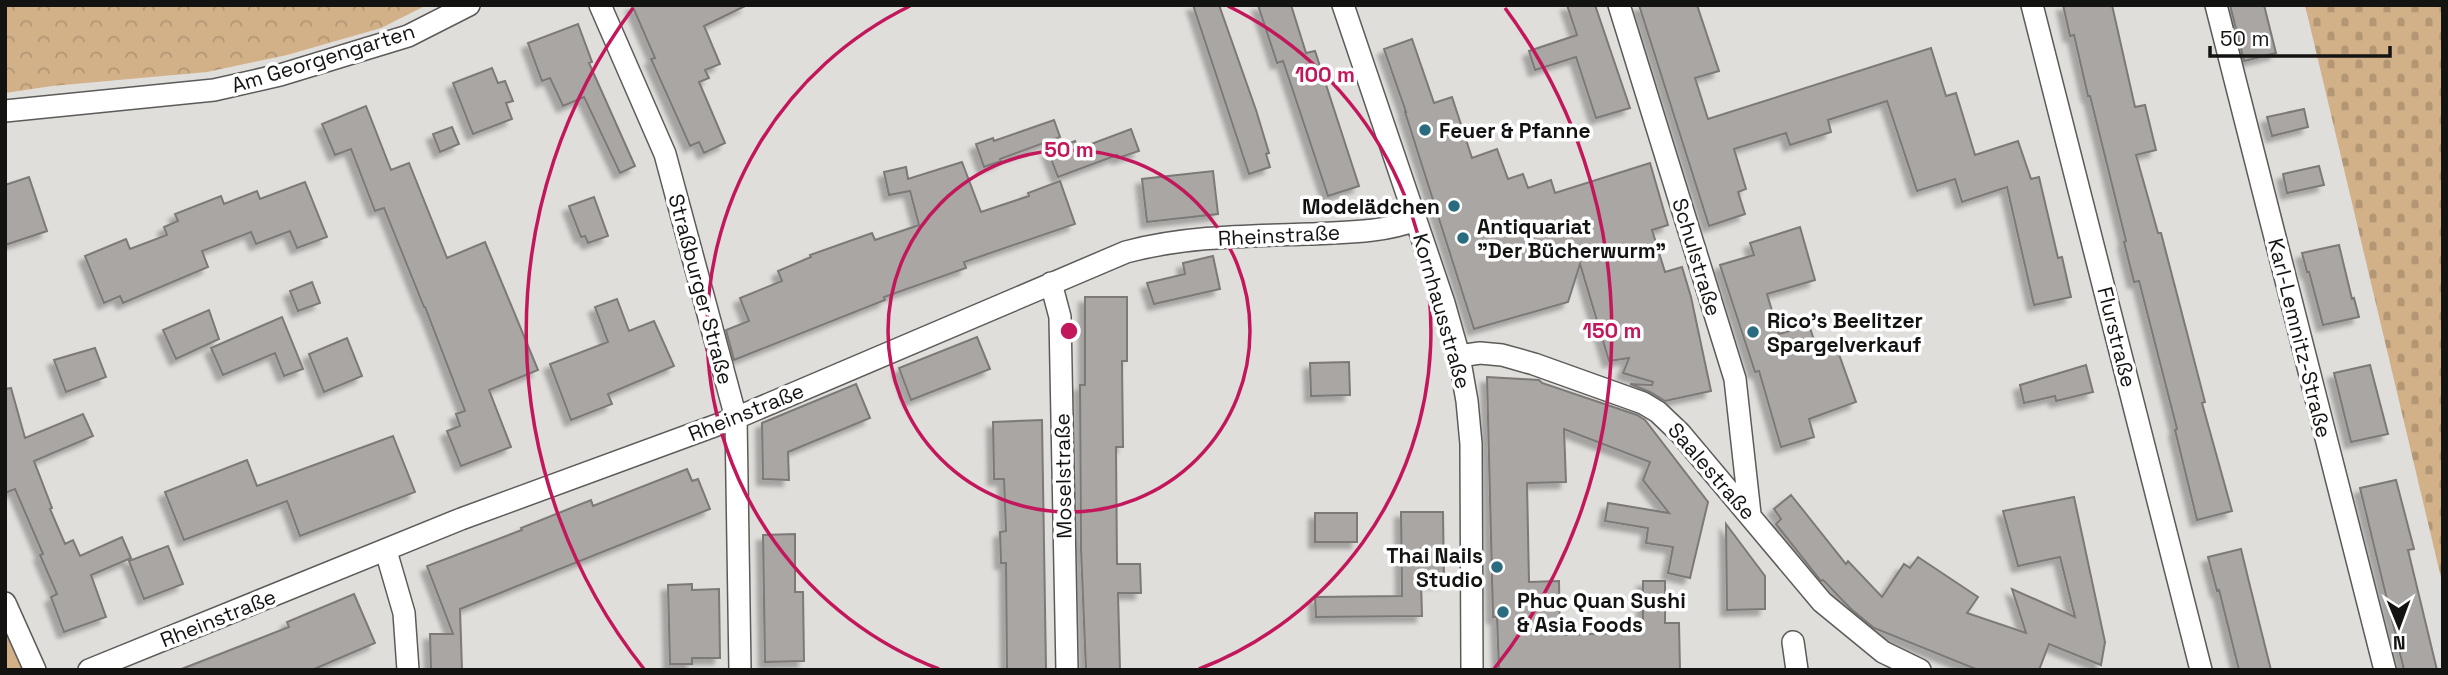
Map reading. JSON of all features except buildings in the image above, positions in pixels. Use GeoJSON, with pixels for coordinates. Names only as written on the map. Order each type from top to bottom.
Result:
{"type":"FeatureCollection","features":[{"type":"Feature","properties":{"kind":"street","name":"Am Georgengarten"},"geometry":{"type":"LineString","coordinates":[[5,111],[214,90],[281,75],[408,36],[469,5]]}},
{"type":"Feature","properties":{"kind":"street","name":"Straßburger Straße"},"geometry":{"type":"LineString","coordinates":[[600,5],[665,154],[736,418],[740,670]]}},
{"type":"Feature","properties":{"kind":"street","name":"Kornhausstraße"},"geometry":{"type":"LineString","coordinates":[[1343,5],[1459,356],[1471,444],[1472,670]]}},
{"type":"Feature","properties":{"kind":"street","name":"Schulstraße"},"geometry":{"type":"LineString","coordinates":[[1619,5],[1735,379],[1750,514]]}},
{"type":"Feature","properties":{"kind":"street","name":"Flurstraße"},"geometry":{"type":"LineString","coordinates":[[2032,5],[2201,670]]}},
{"type":"Feature","properties":{"kind":"street","name":"Karl-Lemnitz-Straße"},"geometry":{"type":"LineString","coordinates":[[2216,5],[2385,670]]}},
{"type":"Feature","properties":{"kind":"street","name":"Rheinstraße"},"geometry":{"type":"LineString","coordinates":[[89,670],[461,519],[736,418],[1126,252],[1201,239],[1379,230],[1416,220]]}},
{"type":"Feature","properties":{"kind":"street","name":"Moselstraße"},"geometry":{"type":"LineString","coordinates":[[1051,283],[1060,317],[1067,670]]}},
{"type":"Feature","properties":{"kind":"street","name":"Saalestraße"},"geometry":{"type":"LineString","coordinates":[[1459,356],[1480,353],[1502,355],[1643,403],[1670,422],[1822,602],[1883,652],[1920,670]]}},
{"type":"Feature","properties":{"kind":"street"},"geometry":{"type":"LineString","coordinates":[[386,551],[404,613],[408,670]]}},
{"type":"Feature","properties":{"kind":"street"},"geometry":{"type":"LineString","coordinates":[[5,603],[35,670]]}},
{"type":"Feature","properties":{"kind":"street"},"geometry":{"type":"LineString","coordinates":[[1793,642],[1797,670]]}},
{"type":"Feature","properties":{"kind":"green space"},"geometry":{"type":"Polygon","coordinates":[[[5,5],[427,5],[381,28],[287,55],[207,72],[52,86],[5,93],[5,5]]]}},
{"type":"Feature","properties":{"kind":"green space"},"geometry":{"type":"Polygon","coordinates":[[[2305,5],[2443,5],[2443,586],[2305,5]]]}},
{"type":"Feature","properties":{"kind":"green space"},"geometry":{"type":"Polygon","coordinates":[[[5,625],[25,670],[5,670],[5,625]]]}},
{"type":"Feature","properties":{"kind":"place","name":"Feuer & Pfanne"},"geometry":{"type":"Point","coordinates":[1425,130]}},
{"type":"Feature","properties":{"kind":"place","name":"Modelädchen"},"geometry":{"type":"Point","coordinates":[1454,206]}},
{"type":"Feature","properties":{"kind":"place","name":"Antiquariat \"Der Bücherwurm\""},"geometry":{"type":"Point","coordinates":[1463,238]}},
{"type":"Feature","properties":{"kind":"place","name":"Rico's Beelitzer Spargelverkauf"},"geometry":{"type":"Point","coordinates":[1753,332]}},
{"type":"Feature","properties":{"kind":"place","name":"Thai Nails Studio"},"geometry":{"type":"Point","coordinates":[1497,567]}},
{"type":"Feature","properties":{"kind":"place","name":"Phuc Quan Sushi & Asia Foods"},"geometry":{"type":"Point","coordinates":[1503,612]}}]}
